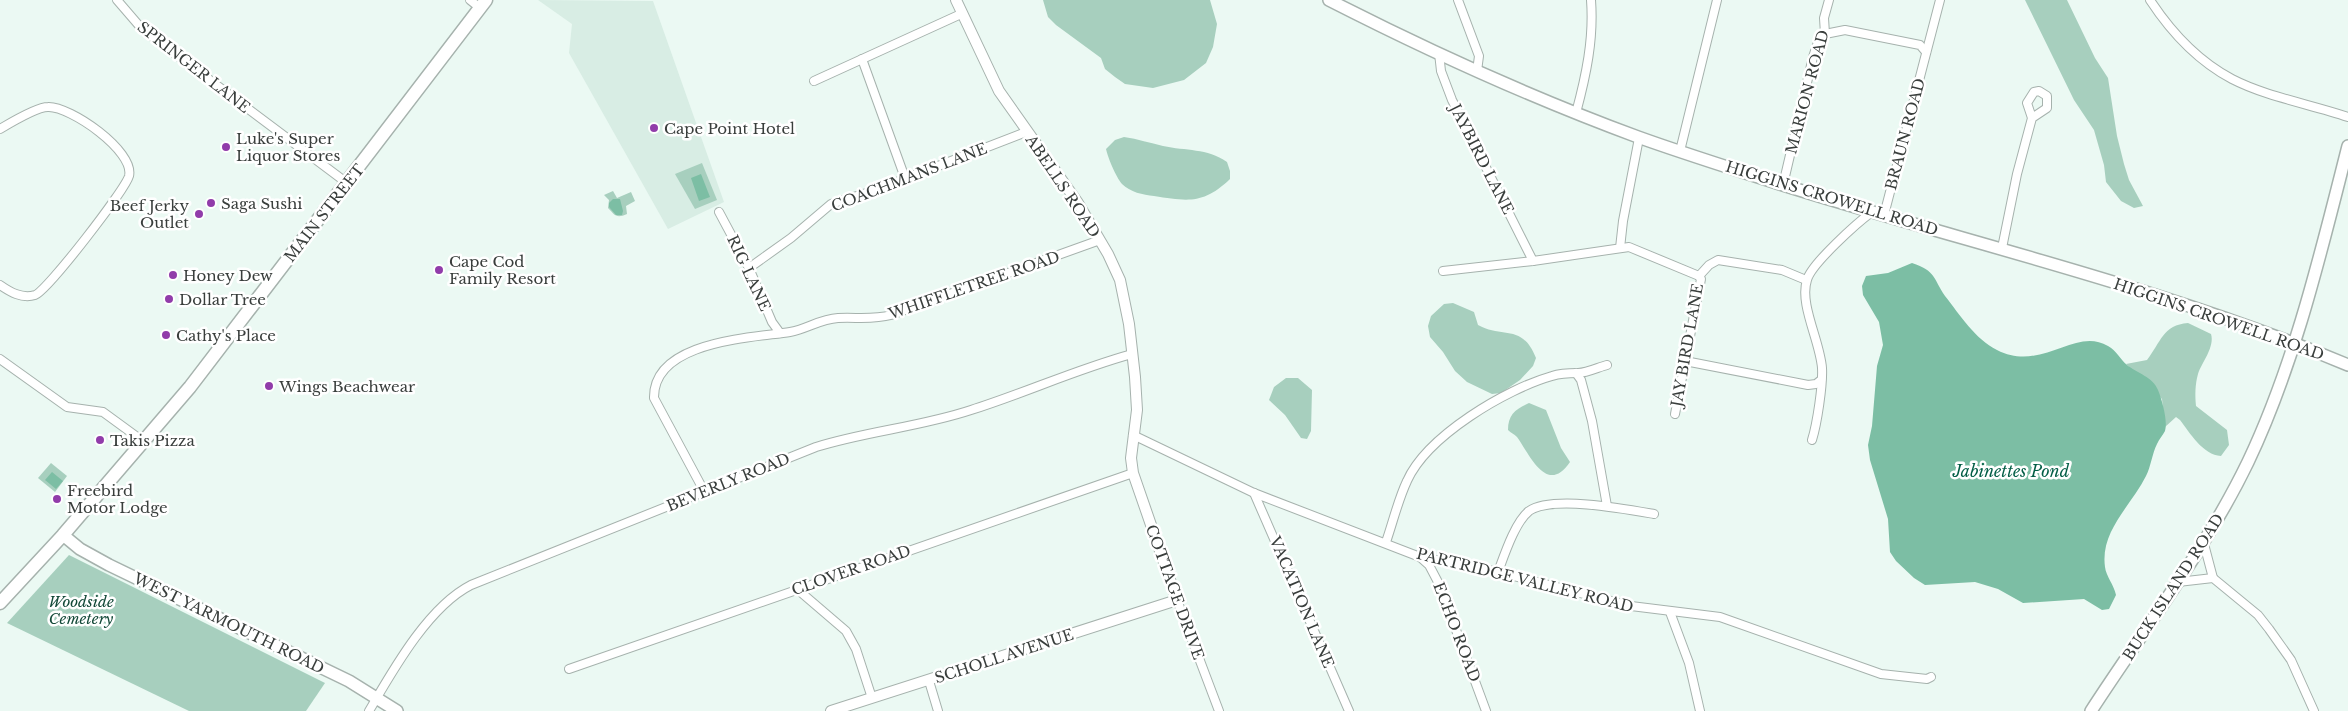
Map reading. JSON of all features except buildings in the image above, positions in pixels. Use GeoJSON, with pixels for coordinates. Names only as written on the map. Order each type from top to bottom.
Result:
{"type":"FeatureCollection","features":[{"type":"Feature","properties":{"kind":"main road","name":"HIGGINS CROWELL ROAD"},"geometry":{"type":"LineString","coordinates":[[1329,0],[1477,71],[1639,138],[1783,185],[2002,248],[2176,302],[2294,343],[2348,365]]}},
{"type":"Feature","properties":{"kind":"main road","name":"MAIN STREET"},"geometry":{"type":"LineString","coordinates":[[0,602],[63,535],[207,366],[347,183],[479,3]]}},
{"type":"Feature","properties":{"kind":"main road","name":"BUCK ISLAND ROAD"},"geometry":{"type":"LineString","coordinates":[[2091,711],[2204,544],[2248,461],[2294,343],[2346,162],[2348,146]]}},
{"type":"Feature","properties":{"kind":"main road","name":"WEST YARMOUTH ROAD"},"geometry":{"type":"LineString","coordinates":[[63,535],[80,549],[109,565],[349,681],[377,697],[396,711]]}},
{"type":"Feature","properties":{"kind":"street","name":"SPRINGER LANE"},"geometry":{"type":"LineString","coordinates":[[117,0],[142,29],[347,183]]}},
{"type":"Feature","properties":{"kind":"street","name":"ABELLS ROAD"},"geometry":{"type":"LineString","coordinates":[[956,0],[999,91],[1026,132],[1065,183],[1100,240],[1120,280],[1132,354],[1137,410],[1131,458],[1134,473]]}},
{"type":"Feature","properties":{"kind":"street"},"geometry":{"type":"LineString","coordinates":[[1458,0],[1479,56],[1477,71]]}},
{"type":"Feature","properties":{"kind":"street"},"geometry":{"type":"LineString","coordinates":[[1576,113],[1591,43],[1591,0]]}},
{"type":"Feature","properties":{"kind":"street"},"geometry":{"type":"LineString","coordinates":[[1680,151],[1710,37],[1717,0]]}},
{"type":"Feature","properties":{"kind":"street","name":"MARION ROAD"},"geometry":{"type":"LineString","coordinates":[[1783,185],[1818,39],[1825,34],[1824,18],[1829,0]]}},
{"type":"Feature","properties":{"kind":"street","name":"BRAUN ROAD"},"geometry":{"type":"LineString","coordinates":[[1884,215],[1940,0]]}},
{"type":"Feature","properties":{"kind":"street"},"geometry":{"type":"LineString","coordinates":[[2150,0],[2185,44],[2213,67],[2231,78],[2348,117]]}},
{"type":"Feature","properties":{"kind":"street"},"geometry":{"type":"LineString","coordinates":[[814,81],[961,14]]}},
{"type":"Feature","properties":{"kind":"street"},"geometry":{"type":"LineString","coordinates":[[1825,34],[1845,30],[1920,45],[1926,52]]}},
{"type":"Feature","properties":{"kind":"street","name":"JAYBIRD LANE"},"geometry":{"type":"LineString","coordinates":[[1439,53],[1441,71],[1452,100],[1534,261]]}},
{"type":"Feature","properties":{"kind":"street"},"geometry":{"type":"LineString","coordinates":[[862,59],[905,178]]}},
{"type":"Feature","properties":{"kind":"street"},"geometry":{"type":"LineString","coordinates":[[0,129],[47,106],[75,116],[114,144],[129,163],[129,175],[124,186],[52,280],[39,293],[30,296],[10,292],[0,285]]}},
{"type":"Feature","properties":{"kind":"street"},"geometry":{"type":"LineString","coordinates":[[2002,248],[2017,174],[2032,118]]}},
{"type":"Feature","properties":{"kind":"street","name":"COACHMANS LANE"},"geometry":{"type":"LineString","coordinates":[[749,268],[791,238],[832,204],[1026,132]]}},
{"type":"Feature","properties":{"kind":"street"},"geometry":{"type":"LineString","coordinates":[[1620,248],[1623,221],[1639,138]]}},
{"type":"Feature","properties":{"kind":"street","name":"RIG LANE"},"geometry":{"type":"LineString","coordinates":[[720,212],[749,268],[772,322],[780,333]]}},
{"type":"Feature","properties":{"kind":"street"},"geometry":{"type":"LineString","coordinates":[[1812,440],[1821,380],[1820,360],[1814,326],[1804,300],[1806,280],[1816,265],[1859,222],[1872,212]]}},
{"type":"Feature","properties":{"kind":"street","name":"WHIFFLETREE ROAD"},"geometry":{"type":"LineString","coordinates":[[704,491],[654,398],[656,382],[670,365],[710,344],[799,330],[818,321],[838,318],[866,319],[891,315],[1100,240]]}},
{"type":"Feature","properties":{"kind":"street"},"geometry":{"type":"LineString","coordinates":[[1443,271],[1534,261],[1629,247],[1699,276],[1709,265],[1718,260],[1782,270],[1806,280]]}},
{"type":"Feature","properties":{"kind":"street","name":"JAY BIRD LANE"},"geometry":{"type":"LineString","coordinates":[[1675,414],[1701,279],[1699,276]]}},
{"type":"Feature","properties":{"kind":"street","name":"BEVERLY ROAD"},"geometry":{"type":"LineString","coordinates":[[369,711],[432,617],[458,592],[498,573],[842,438],[912,426],[970,410],[1132,354]]}},
{"type":"Feature","properties":{"kind":"street"},"geometry":{"type":"LineString","coordinates":[[0,359],[67,407],[103,412],[144,442]]}},
{"type":"Feature","properties":{"kind":"street"},"geometry":{"type":"LineString","coordinates":[[1685,361],[1808,385],[1816,384],[1821,380]]}},
{"type":"Feature","properties":{"kind":"street"},"geometry":{"type":"LineString","coordinates":[[1386,542],[1407,480],[1427,449],[1444,435],[1509,393],[1554,375],[1576,373],[1607,365]]}},
{"type":"Feature","properties":{"kind":"street"},"geometry":{"type":"LineString","coordinates":[[1576,373],[1581,380],[1592,421],[1607,506]]}},
{"type":"Feature","properties":{"kind":"street","name":"PARTRIDGE VALLEY ROAD"},"geometry":{"type":"LineString","coordinates":[[1133,435],[1254,492],[1334,525],[1386,542],[1420,557],[1498,572],[1631,606],[1707,615],[1737,621],[1831,657],[1890,676],[1927,679],[1931,676]]}},
{"type":"Feature","properties":{"kind":"street","name":"CLOVER ROAD"},"geometry":{"type":"LineString","coordinates":[[569,670],[1134,473]]}},
{"type":"Feature","properties":{"kind":"street","name":"COTTAGE DRIVE"},"geometry":{"type":"LineString","coordinates":[[1134,473],[1176,600],[1219,711]]}},
{"type":"Feature","properties":{"kind":"street","name":"VACATION LANE"},"geometry":{"type":"LineString","coordinates":[[1254,492],[1349,711]]}},
{"type":"Feature","properties":{"kind":"street"},"geometry":{"type":"LineString","coordinates":[[1498,572],[1511,541],[1529,512],[1543,505],[1607,506],[1654,514]]}},
{"type":"Feature","properties":{"kind":"street"},"geometry":{"type":"LineString","coordinates":[[2204,544],[2213,578],[2258,615],[2270,629],[2291,660],[2314,711]]}},
{"type":"Feature","properties":{"kind":"street","name":"ECHO ROAD"},"geometry":{"type":"LineString","coordinates":[[1420,557],[1429,566],[1439,584],[1486,711]]}},
{"type":"Feature","properties":{"kind":"street"},"geometry":{"type":"LineString","coordinates":[[2178,582],[2213,578]]}},
{"type":"Feature","properties":{"kind":"street"},"geometry":{"type":"LineString","coordinates":[[797,589],[846,631],[856,649],[872,698]]}},
{"type":"Feature","properties":{"kind":"street","name":"SCHOLL AVENUE"},"geometry":{"type":"LineString","coordinates":[[832,711],[1176,600]]}},
{"type":"Feature","properties":{"kind":"street"},"geometry":{"type":"LineString","coordinates":[[1670,612],[1689,663],[1700,711]]}},
{"type":"Feature","properties":{"kind":"street"},"geometry":{"type":"LineString","coordinates":[[929,681],[938,711]]}},
{"type":"Feature","properties":{"kind":"shaded area","name":"Cape Point Hotel"},"geometry":{"type":"Polygon","coordinates":[[[538,0],[653,1],[724,202],[668,229],[569,53],[572,24],[538,0]]]}},
{"type":"Feature","properties":{"kind":"green space"},"geometry":{"type":"Polygon","coordinates":[[[1043,0],[1210,0],[1217,24],[1213,47],[1206,63],[1184,80],[1153,88],[1125,84],[1105,69],[1101,58],[1048,17],[1043,0]]]}},
{"type":"Feature","properties":{"kind":"green space"},"geometry":{"type":"Polygon","coordinates":[[[2025,0],[2067,0],[2095,58],[2108,78],[2117,136],[2124,164],[2129,180],[2143,206],[2134,208],[2121,201],[2106,182],[2104,165],[2094,130],[2074,100],[2025,0]]]}},
{"type":"Feature","properties":{"kind":"green space"},"geometry":{"type":"Polygon","coordinates":[[[1124,137],[1212,154],[1227,162],[1230,179],[1211,193],[1194,199],[1166,198],[1133,191],[1125,187],[1120,181],[1112,167],[1106,149],[1115,140],[1124,137]]]}},
{"type":"Feature","properties":{"kind":"green space"},"geometry":{"type":"Polygon","coordinates":[[[702,163],[717,200],[695,209],[675,174],[702,163]]]}},
{"type":"Feature","properties":{"kind":"green space"},"geometry":{"type":"Polygon","coordinates":[[[613,191],[617,198],[631,192],[635,201],[626,206],[627,214],[618,216],[608,208],[609,200],[604,195],[613,191]]]}},
{"type":"Feature","properties":{"kind":"green space"},"geometry":{"type":"Polygon","coordinates":[[[1453,303],[1474,312],[1478,325],[1518,336],[1525,340],[1536,358],[1533,366],[1520,380],[1501,393],[1492,394],[1467,382],[1455,371],[1443,352],[1430,337],[1428,326],[1431,316],[1444,304],[1453,303]]]}},
{"type":"Feature","properties":{"kind":"green space"},"geometry":{"type":"Polygon","coordinates":[[[2188,323],[2211,334],[2210,349],[2197,378],[2196,406],[2227,430],[2229,445],[2221,456],[2214,455],[2203,448],[2176,417],[2165,427],[2162,399],[2126,364],[2147,360],[2168,331],[2180,324],[2188,323]]]}},
{"type":"Feature","properties":{"kind":"green space"},"geometry":{"type":"Polygon","coordinates":[[[1286,378],[1298,378],[1312,390],[1311,431],[1307,439],[1301,438],[1285,415],[1269,400],[1274,387],[1286,378]]]}},
{"type":"Feature","properties":{"kind":"green space"},"geometry":{"type":"Polygon","coordinates":[[[1529,403],[1546,410],[1561,448],[1570,462],[1562,471],[1554,475],[1547,474],[1540,469],[1533,462],[1517,437],[1508,430],[1511,416],[1529,403]]]}},
{"type":"Feature","properties":{"kind":"green space"},"geometry":{"type":"Polygon","coordinates":[[[51,463],[67,476],[55,492],[38,478],[51,463]]]}},
{"type":"Feature","properties":{"kind":"green space","name":"Woodside Cemetery"},"geometry":{"type":"Polygon","coordinates":[[[69,555],[325,683],[306,711],[189,711],[7,623],[69,555]]]}},
{"type":"Feature","properties":{"kind":"water"},"geometry":{"type":"Polygon","coordinates":[[[701,174],[710,197],[699,201],[691,178],[701,174]]]}},
{"type":"Feature","properties":{"kind":"water"},"geometry":{"type":"Polygon","coordinates":[[[613,199],[620,199],[622,215],[616,215],[609,207],[609,203],[613,199]]]}},
{"type":"Feature","properties":{"kind":"water","name":"Jabinettes Pond"},"geometry":{"type":"Polygon","coordinates":[[[1912,263],[1930,272],[1945,296],[1968,326],[1982,340],[1997,350],[2013,356],[2029,356],[2043,354],[2083,341],[2096,341],[2111,348],[2127,365],[2149,378],[2156,386],[2160,394],[2166,427],[2155,448],[2146,476],[2118,519],[2107,542],[2105,567],[2116,595],[2109,609],[2102,610],[2084,599],[2023,603],[1998,589],[1975,582],[1925,585],[1914,578],[1896,561],[1890,552],[1888,519],[1870,460],[1868,445],[1872,426],[1877,366],[1883,345],[1879,322],[1863,295],[1862,286],[1866,276],[1888,273],[1912,263]]]}},
{"type":"Feature","properties":{"kind":"water"},"geometry":{"type":"Polygon","coordinates":[[[52,472],[63,481],[56,489],[45,480],[52,472]]]}},
{"type":"Feature","properties":{"kind":"place","name":"Cape Point Hotel"},"geometry":{"type":"Point","coordinates":[654,128]}},
{"type":"Feature","properties":{"kind":"place","name":"Luke's Super Liquor Stores"},"geometry":{"type":"Point","coordinates":[226,147]}},
{"type":"Feature","properties":{"kind":"place","name":"Saga Sushi"},"geometry":{"type":"Point","coordinates":[211,203]}},
{"type":"Feature","properties":{"kind":"place","name":"Beef Jerky Outlet"},"geometry":{"type":"Point","coordinates":[199,214]}},
{"type":"Feature","properties":{"kind":"place","name":"Cape Cod Family Resort"},"geometry":{"type":"Point","coordinates":[439,270]}},
{"type":"Feature","properties":{"kind":"place","name":"Honey Dew"},"geometry":{"type":"Point","coordinates":[173,275]}},
{"type":"Feature","properties":{"kind":"place","name":"Dollar Tree"},"geometry":{"type":"Point","coordinates":[169,299]}},
{"type":"Feature","properties":{"kind":"place","name":"Cathy's Place"},"geometry":{"type":"Point","coordinates":[166,335]}},
{"type":"Feature","properties":{"kind":"place","name":"Wings Beachwear"},"geometry":{"type":"Point","coordinates":[269,386]}},
{"type":"Feature","properties":{"kind":"place","name":"Takis Pizza"},"geometry":{"type":"Point","coordinates":[100,440]}},
{"type":"Feature","properties":{"kind":"place","name":"Freebird Motor Lodge"},"geometry":{"type":"Point","coordinates":[57,499]}}]}
